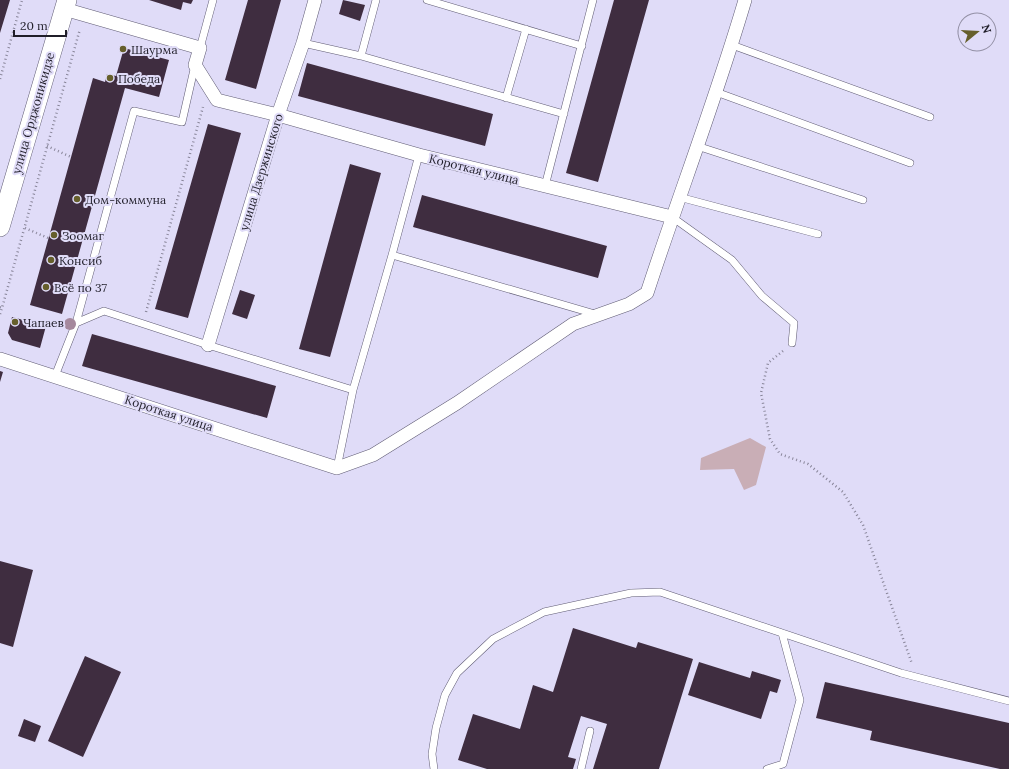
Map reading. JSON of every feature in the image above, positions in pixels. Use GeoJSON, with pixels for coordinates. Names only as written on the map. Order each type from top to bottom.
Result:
{"type":"FeatureCollection","features":[{"type":"Feature","properties":{"kind":"street","name":"улица Дзержинского"},"geometry":{"type":"LineString","coordinates":[[208,345],[278,115],[303,43],[315,0]]}},
{"type":"Feature","properties":{"kind":"street"},"geometry":{"type":"LineString","coordinates":[[337,468],[373,455],[457,403],[573,324],[629,304],[647,293],[716,92],[745,0]]}},
{"type":"Feature","properties":{"kind":"street"},"geometry":{"type":"LineString","coordinates":[[65,5],[84,15],[200,48],[195,65]]}},
{"type":"Feature","properties":{"kind":"street","name":"улица Орджоникидзе"},"geometry":{"type":"LineString","coordinates":[[0,227],[65,5]]}},
{"type":"Feature","properties":{"kind":"street","name":"Короткая улица"},"geometry":{"type":"LineString","coordinates":[[195,65],[217,100],[278,115],[419,155],[672,217]]}},
{"type":"Feature","properties":{"kind":"street","name":"Короткая улица"},"geometry":{"type":"LineString","coordinates":[[0,359],[337,468]]}},
{"type":"Feature","properties":{"kind":"lane"},"geometry":{"type":"LineString","coordinates":[[200,48],[213,0]]}},
{"type":"Feature","properties":{"kind":"lane"},"geometry":{"type":"LineString","coordinates":[[361,56],[376,0]]}},
{"type":"Feature","properties":{"kind":"lane"},"geometry":{"type":"LineString","coordinates":[[427,0],[582,46]]}},
{"type":"Feature","properties":{"kind":"lane"},"geometry":{"type":"LineString","coordinates":[[545,186],[594,0]]}},
{"type":"Feature","properties":{"kind":"lane"},"geometry":{"type":"LineString","coordinates":[[506,98],[526,29]]}},
{"type":"Feature","properties":{"kind":"lane"},"geometry":{"type":"LineString","coordinates":[[303,43],[361,56],[564,114]]}},
{"type":"Feature","properties":{"kind":"lane"},"geometry":{"type":"LineString","coordinates":[[732,44],[930,117]]}},
{"type":"Feature","properties":{"kind":"lane"},"geometry":{"type":"LineString","coordinates":[[55,376],[76,323],[134,110],[182,122],[195,65]]}},
{"type":"Feature","properties":{"kind":"lane"},"geometry":{"type":"LineString","coordinates":[[716,92],[910,163]]}},
{"type":"Feature","properties":{"kind":"lane"},"geometry":{"type":"LineString","coordinates":[[697,146],[863,200]]}},
{"type":"Feature","properties":{"kind":"lane"},"geometry":{"type":"LineString","coordinates":[[337,468],[353,390],[419,155]]}},
{"type":"Feature","properties":{"kind":"lane"},"geometry":{"type":"LineString","coordinates":[[679,197],[818,234]]}},
{"type":"Feature","properties":{"kind":"lane"},"geometry":{"type":"LineString","coordinates":[[672,217],[732,260],[762,296],[794,323],[792,343]]}},
{"type":"Feature","properties":{"kind":"lane"},"geometry":{"type":"LineString","coordinates":[[392,255],[598,315]]}},
{"type":"Feature","properties":{"kind":"lane"},"geometry":{"type":"LineString","coordinates":[[76,323],[104,311],[353,390]]}},
{"type":"Feature","properties":{"kind":"lane"},"geometry":{"type":"LineString","coordinates":[[434,769],[432,754],[436,728],[446,695],[457,673],[493,639],[544,612],[631,593],[660,592],[916,677],[1009,701]]}},
{"type":"Feature","properties":{"kind":"lane"},"geometry":{"type":"LineString","coordinates":[[767,769],[783,764],[800,700],[782,633]]}},
{"type":"Feature","properties":{"kind":"lane"},"geometry":{"type":"LineString","coordinates":[[581,769],[590,731]]}},
{"type":"Feature","properties":{"kind":"path"},"geometry":{"type":"LineString","coordinates":[[0,79],[22,0]]}},
{"type":"Feature","properties":{"kind":"path"},"geometry":{"type":"LineString","coordinates":[[0,314],[84,15]]}},
{"type":"Feature","properties":{"kind":"path"},"geometry":{"type":"LineString","coordinates":[[143,324],[209,88]]}},
{"type":"Feature","properties":{"kind":"path"},"geometry":{"type":"LineString","coordinates":[[47,146],[71,156]]}},
{"type":"Feature","properties":{"kind":"path"},"geometry":{"type":"LineString","coordinates":[[25,228],[48,238]]}},
{"type":"Feature","properties":{"kind":"path"},"geometry":{"type":"LineString","coordinates":[[792,343],[768,364],[763,385],[762,393],[770,439],[780,454],[808,464],[843,492],[863,525],[916,677]]}},
{"type":"Feature","properties":{"kind":"shaded area"},"geometry":{"type":"Polygon","coordinates":[[[750,438],[766,447],[756,485],[744,490],[734,469],[700,470],[701,458],[750,438]]]}},
{"type":"Feature","properties":{"kind":"building"},"geometry":{"type":"Polygon","coordinates":[[[0,0],[10,0],[0,33],[0,0]]]}},
{"type":"Feature","properties":{"kind":"building"},"geometry":{"type":"Polygon","coordinates":[[[149,0],[193,0],[191,4],[183,2],[181,10],[149,0]]]}},
{"type":"Feature","properties":{"kind":"building"},"geometry":{"type":"Polygon","coordinates":[[[248,0],[281,0],[256,89],[225,80],[248,0]]]}},
{"type":"Feature","properties":{"kind":"building"},"geometry":{"type":"Polygon","coordinates":[[[343,0],[365,5],[360,21],[339,14],[343,0]]]}},
{"type":"Feature","properties":{"kind":"building"},"geometry":{"type":"Polygon","coordinates":[[[614,0],[649,0],[598,182],[566,173],[614,0]]]}},
{"type":"Feature","properties":{"kind":"building","name":"Дом-коммуна"},"geometry":{"type":"Polygon","coordinates":[[[124,48],[169,60],[159,97],[125,88],[62,314],[30,305],[93,78],[105,82],[107,74],[116,76],[124,48]]]}},
{"type":"Feature","properties":{"kind":"building"},"geometry":{"type":"Polygon","coordinates":[[[307,63],[493,114],[485,146],[298,96],[307,63]]]}},
{"type":"Feature","properties":{"kind":"building"},"geometry":{"type":"Polygon","coordinates":[[[208,124],[241,133],[188,318],[155,309],[208,124]]]}},
{"type":"Feature","properties":{"kind":"building"},"geometry":{"type":"Polygon","coordinates":[[[350,164],[381,173],[330,357],[299,349],[350,164]]]}},
{"type":"Feature","properties":{"kind":"building"},"geometry":{"type":"Polygon","coordinates":[[[422,195],[607,246],[598,278],[413,227],[422,195]]]}},
{"type":"Feature","properties":{"kind":"building"},"geometry":{"type":"Polygon","coordinates":[[[240,290],[255,295],[247,319],[232,314],[240,290]]]}},
{"type":"Feature","properties":{"kind":"building"},"geometry":{"type":"Polygon","coordinates":[[[12,317],[46,326],[40,348],[12,340],[8,333],[12,317]]]}},
{"type":"Feature","properties":{"kind":"building"},"geometry":{"type":"Polygon","coordinates":[[[92,334],[276,386],[267,418],[82,366],[92,334]]]}},
{"type":"Feature","properties":{"kind":"building"},"geometry":{"type":"Polygon","coordinates":[[[0,371],[3,372],[0,382],[0,371]]]}},
{"type":"Feature","properties":{"kind":"building"},"geometry":{"type":"Polygon","coordinates":[[[0,561],[33,570],[13,647],[0,643],[0,561]]]}},
{"type":"Feature","properties":{"kind":"building"},"geometry":{"type":"Polygon","coordinates":[[[573,628],[636,648],[638,642],[693,659],[659,769],[593,769],[607,724],[581,716],[568,757],[576,759],[573,769],[487,769],[458,760],[473,714],[520,729],[533,685],[553,692],[573,628]]]}},
{"type":"Feature","properties":{"kind":"building"},"geometry":{"type":"Polygon","coordinates":[[[85,656],[121,672],[83,757],[48,741],[85,656]]]}},
{"type":"Feature","properties":{"kind":"building"},"geometry":{"type":"Polygon","coordinates":[[[699,662],[750,678],[752,671],[781,680],[777,693],[770,691],[761,719],[688,695],[699,662]]]}},
{"type":"Feature","properties":{"kind":"building"},"geometry":{"type":"Polygon","coordinates":[[[825,682],[1009,723],[1009,769],[1000,769],[870,740],[872,731],[816,718],[825,682]]]}},
{"type":"Feature","properties":{"kind":"building"},"geometry":{"type":"Polygon","coordinates":[[[24,719],[41,726],[35,742],[18,736],[24,719]]]}},
{"type":"Feature","properties":{"kind":"place","name":"Шаурма"},"geometry":{"type":"Point","coordinates":[123,49]}},
{"type":"Feature","properties":{"kind":"place","name":"Победа"},"geometry":{"type":"Point","coordinates":[110,78]}},
{"type":"Feature","properties":{"kind":"place","name":"Дом-коммуна"},"geometry":{"type":"Point","coordinates":[77,199]}},
{"type":"Feature","properties":{"kind":"place","name":"Зоомаг"},"geometry":{"type":"Point","coordinates":[54,235]}},
{"type":"Feature","properties":{"kind":"place","name":"Консиб"},"geometry":{"type":"Point","coordinates":[51,260]}},
{"type":"Feature","properties":{"kind":"place","name":"Всё по 37"},"geometry":{"type":"Point","coordinates":[46,287]}},
{"type":"Feature","properties":{"kind":"place","name":"Чапаев"},"geometry":{"type":"Point","coordinates":[15,322]}}]}
